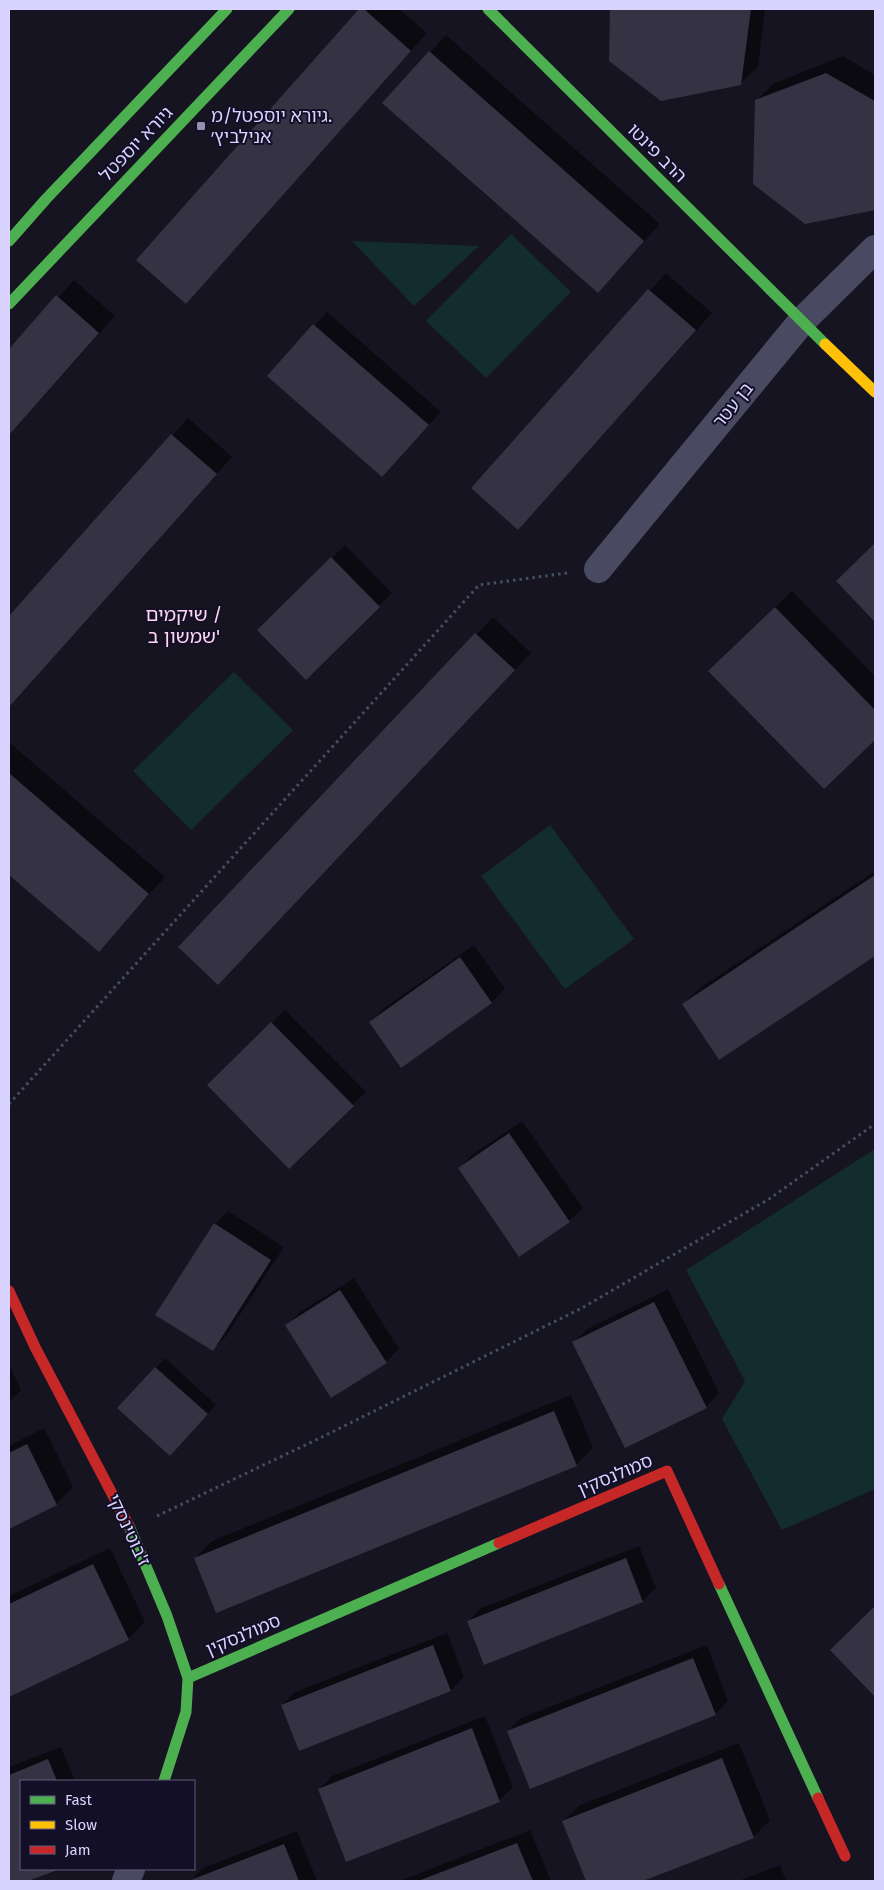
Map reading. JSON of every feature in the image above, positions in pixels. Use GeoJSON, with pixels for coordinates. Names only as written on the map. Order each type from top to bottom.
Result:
{"type":"FeatureCollection","features":[{"type":"Feature","properties":{"kind":"street","name":"גיורא יוספטל"},"geometry":{"type":"LineString","coordinates":[[9,241],[46,199],[227,9]]}},
{"type":"Feature","properties":{"kind":"street","name":"גיורא יוספטל"},"geometry":{"type":"LineString","coordinates":[[9,304],[289,9]]}},
{"type":"Feature","properties":{"kind":"street","name":"הרב פינטו"},"geometry":{"type":"LineString","coordinates":[[488,9],[802,322],[875,392]]}},
{"type":"Feature","properties":{"kind":"street","name":"בן עטר"},"geometry":{"type":"LineString","coordinates":[[598,569],[802,322],[875,249]]}},
{"type":"Feature","properties":{"kind":"street","name":"ז'בוטינסקי"},"geometry":{"type":"LineString","coordinates":[[9,1291],[35,1347],[130,1529],[167,1616],[188,1678],[186,1712],[164,1780]]}},
{"type":"Feature","properties":{"kind":"street","name":"סמולנסקין"},"geometry":{"type":"LineString","coordinates":[[188,1678],[667,1471],[845,1856]]}},
{"type":"Feature","properties":{"kind":"path"},"geometry":{"type":"LineString","coordinates":[[9,1104],[479,585],[598,569]]}},
{"type":"Feature","properties":{"kind":"path"},"geometry":{"type":"LineString","coordinates":[[130,1529],[322,1437],[582,1308],[769,1198],[875,1124]]}},
{"type":"Feature","properties":{"kind":"green space"},"geometry":{"type":"Polygon","coordinates":[[[511,234],[571,292],[486,378],[426,321],[511,234]]]}},
{"type":"Feature","properties":{"kind":"green space"},"geometry":{"type":"Polygon","coordinates":[[[352,241],[479,246],[414,306],[352,241]]]}},
{"type":"Feature","properties":{"kind":"green space"},"geometry":{"type":"Polygon","coordinates":[[[234,672],[293,730],[191,830],[133,771],[234,672]]]}},
{"type":"Feature","properties":{"kind":"green space"},"geometry":{"type":"Polygon","coordinates":[[[550,825],[634,939],[565,989],[481,876],[550,825]]]}},
{"type":"Feature","properties":{"kind":"green space"},"geometry":{"type":"Polygon","coordinates":[[[875,1149],[875,1489],[782,1530],[722,1419],[745,1381],[686,1270],[875,1149]]]}},
{"type":"Feature","properties":{"kind":"building"},"geometry":{"type":"Polygon","coordinates":[[[359,9],[364,9],[411,51],[186,304],[136,260],[359,9]]]}},
{"type":"Feature","properties":{"kind":"building"},"geometry":{"type":"Polygon","coordinates":[[[610,9],[751,9],[741,85],[661,101],[609,61],[610,9]]]}},
{"type":"Feature","properties":{"kind":"building"},"geometry":{"type":"Polygon","coordinates":[[[429,51],[644,241],[598,293],[382,103],[429,51]]]}},
{"type":"Feature","properties":{"kind":"building"},"geometry":{"type":"Polygon","coordinates":[[[826,73],[875,101],[875,210],[805,224],[753,184],[755,100],[826,73]]]}},
{"type":"Feature","properties":{"kind":"building"},"geometry":{"type":"Polygon","coordinates":[[[648,289],[696,330],[518,530],[471,488],[648,289]]]}},
{"type":"Feature","properties":{"kind":"building"},"geometry":{"type":"Polygon","coordinates":[[[56,295],[99,333],[9,435],[9,349],[56,295]]]}},
{"type":"Feature","properties":{"kind":"building"},"geometry":{"type":"Polygon","coordinates":[[[313,324],[429,425],[382,477],[267,376],[313,324]]]}},
{"type":"Feature","properties":{"kind":"building"},"geometry":{"type":"Polygon","coordinates":[[[171,434],[217,474],[9,707],[9,616],[171,434]]]}},
{"type":"Feature","properties":{"kind":"building"},"geometry":{"type":"Polygon","coordinates":[[[875,543],[875,622],[836,581],[875,543]]]}},
{"type":"Feature","properties":{"kind":"building"},"geometry":{"type":"Polygon","coordinates":[[[331,557],[380,607],[306,680],[257,630],[331,557]]]}},
{"type":"Feature","properties":{"kind":"building"},"geometry":{"type":"Polygon","coordinates":[[[775,607],[875,710],[875,740],[824,789],[708,671],[775,607]]]}},
{"type":"Feature","properties":{"kind":"building"},"geometry":{"type":"Polygon","coordinates":[[[475,633],[515,670],[218,985],[178,947],[475,633]]]}},
{"type":"Feature","properties":{"kind":"building"},"geometry":{"type":"Polygon","coordinates":[[[9,773],[149,894],[99,952],[9,875],[9,773]]]}},
{"type":"Feature","properties":{"kind":"building"},"geometry":{"type":"Polygon","coordinates":[[[875,875],[875,956],[719,1060],[682,1004],[875,875]]]}},
{"type":"Feature","properties":{"kind":"building"},"geometry":{"type":"Polygon","coordinates":[[[460,957],[492,1003],[401,1068],[369,1022],[460,957]]]}},
{"type":"Feature","properties":{"kind":"building"},"geometry":{"type":"Polygon","coordinates":[[[271,1022],[354,1106],[289,1169],[207,1085],[271,1022]]]}},
{"type":"Feature","properties":{"kind":"building"},"geometry":{"type":"Polygon","coordinates":[[[509,1133],[570,1222],[519,1257],[458,1168],[509,1133]]]}},
{"type":"Feature","properties":{"kind":"building"},"geometry":{"type":"Polygon","coordinates":[[[214,1223],[271,1260],[213,1351],[155,1315],[214,1223]]]}},
{"type":"Feature","properties":{"kind":"building"},"geometry":{"type":"Polygon","coordinates":[[[340,1290],[387,1363],[331,1398],[285,1325],[340,1290]]]}},
{"type":"Feature","properties":{"kind":"building"},"geometry":{"type":"Polygon","coordinates":[[[654,1302],[707,1408],[625,1448],[572,1342],[654,1302]]]}},
{"type":"Feature","properties":{"kind":"building"},"geometry":{"type":"Polygon","coordinates":[[[155,1367],[208,1414],[170,1456],[117,1408],[155,1367]]]}},
{"type":"Feature","properties":{"kind":"building"},"geometry":{"type":"Polygon","coordinates":[[[554,1411],[577,1466],[216,1613],[194,1558],[554,1411]]]}},
{"type":"Feature","properties":{"kind":"building"},"geometry":{"type":"Polygon","coordinates":[[[27,1444],[57,1505],[9,1529],[9,1453],[27,1444]]]}},
{"type":"Feature","properties":{"kind":"building"},"geometry":{"type":"Polygon","coordinates":[[[626,1558],[643,1602],[484,1665],[467,1621],[626,1558]]]}},
{"type":"Feature","properties":{"kind":"building"},"geometry":{"type":"Polygon","coordinates":[[[93,1564],[129,1640],[9,1697],[9,1604],[93,1564]]]}},
{"type":"Feature","properties":{"kind":"building"},"geometry":{"type":"Polygon","coordinates":[[[875,1606],[875,1697],[830,1650],[875,1606]]]}},
{"type":"Feature","properties":{"kind":"building"},"geometry":{"type":"Polygon","coordinates":[[[433,1645],[451,1691],[299,1751],[281,1705],[433,1645]]]}},
{"type":"Feature","properties":{"kind":"building"},"geometry":{"type":"Polygon","coordinates":[[[693,1658],[716,1715],[530,1789],[507,1731],[693,1658]]]}},
{"type":"Feature","properties":{"kind":"building"},"geometry":{"type":"Polygon","coordinates":[[[472,1728],[500,1802],[346,1862],[318,1789],[472,1728]]]}},
{"type":"Feature","properties":{"kind":"building"},"geometry":{"type":"Polygon","coordinates":[[[722,1758],[754,1838],[643,1881],[586,1881],[562,1821],[722,1758]]]}},
{"type":"Feature","properties":{"kind":"building"},"geometry":{"type":"Polygon","coordinates":[[[48,1759],[57,1780],[20,1780],[20,1870],[57,1870],[28,1881],[9,1881],[9,1775],[48,1759]]]}},
{"type":"Feature","properties":{"kind":"building"},"geometry":{"type":"Polygon","coordinates":[[[517,1843],[533,1881],[418,1881],[517,1843]]]}},
{"type":"Feature","properties":{"kind":"building"},"geometry":{"type":"Polygon","coordinates":[[[284,1844],[299,1881],[188,1881],[284,1844]]]}},
{"type":"Feature","properties":{"kind":"traffic: fast"},"geometry":{"type":"LineString","coordinates":[[9,241],[46,199],[227,9]]}},
{"type":"Feature","properties":{"kind":"traffic: fast"},"geometry":{"type":"LineString","coordinates":[[9,304],[289,9]]}},
{"type":"Feature","properties":{"kind":"traffic: fast"},"geometry":{"type":"LineString","coordinates":[[488,9],[825,344]]}},
{"type":"Feature","properties":{"kind":"traffic: fast"},"geometry":{"type":"LineString","coordinates":[[129,1526],[167,1616],[188,1678],[186,1712],[164,1780]]}},
{"type":"Feature","properties":{"kind":"traffic: fast"},"geometry":{"type":"LineString","coordinates":[[188,1678],[499,1543]]}},
{"type":"Feature","properties":{"kind":"traffic: fast"},"geometry":{"type":"LineString","coordinates":[[719,1584],[818,1798]]}},
{"type":"Feature","properties":{"kind":"traffic: slow"},"geometry":{"type":"LineString","coordinates":[[825,344],[875,392]]}},
{"type":"Feature","properties":{"kind":"traffic: jam"},"geometry":{"type":"LineString","coordinates":[[9,1291],[35,1347],[129,1526]]}},
{"type":"Feature","properties":{"kind":"traffic: jam"},"geometry":{"type":"LineString","coordinates":[[499,1543],[667,1471],[719,1584]]}},
{"type":"Feature","properties":{"kind":"traffic: jam"},"geometry":{"type":"LineString","coordinates":[[818,1798],[845,1856]]}},
{"type":"Feature","properties":{"kind":"place","name":"גיורא יוספטל/מ. אנילביץ׳"},"geometry":{"type":"Point","coordinates":[201,126]}},
{"type":"Feature","properties":{"kind":"district","name":"שיקמים / שמשון ב'"},"geometry":{"type":"Point","coordinates":[184,625]}}]}
